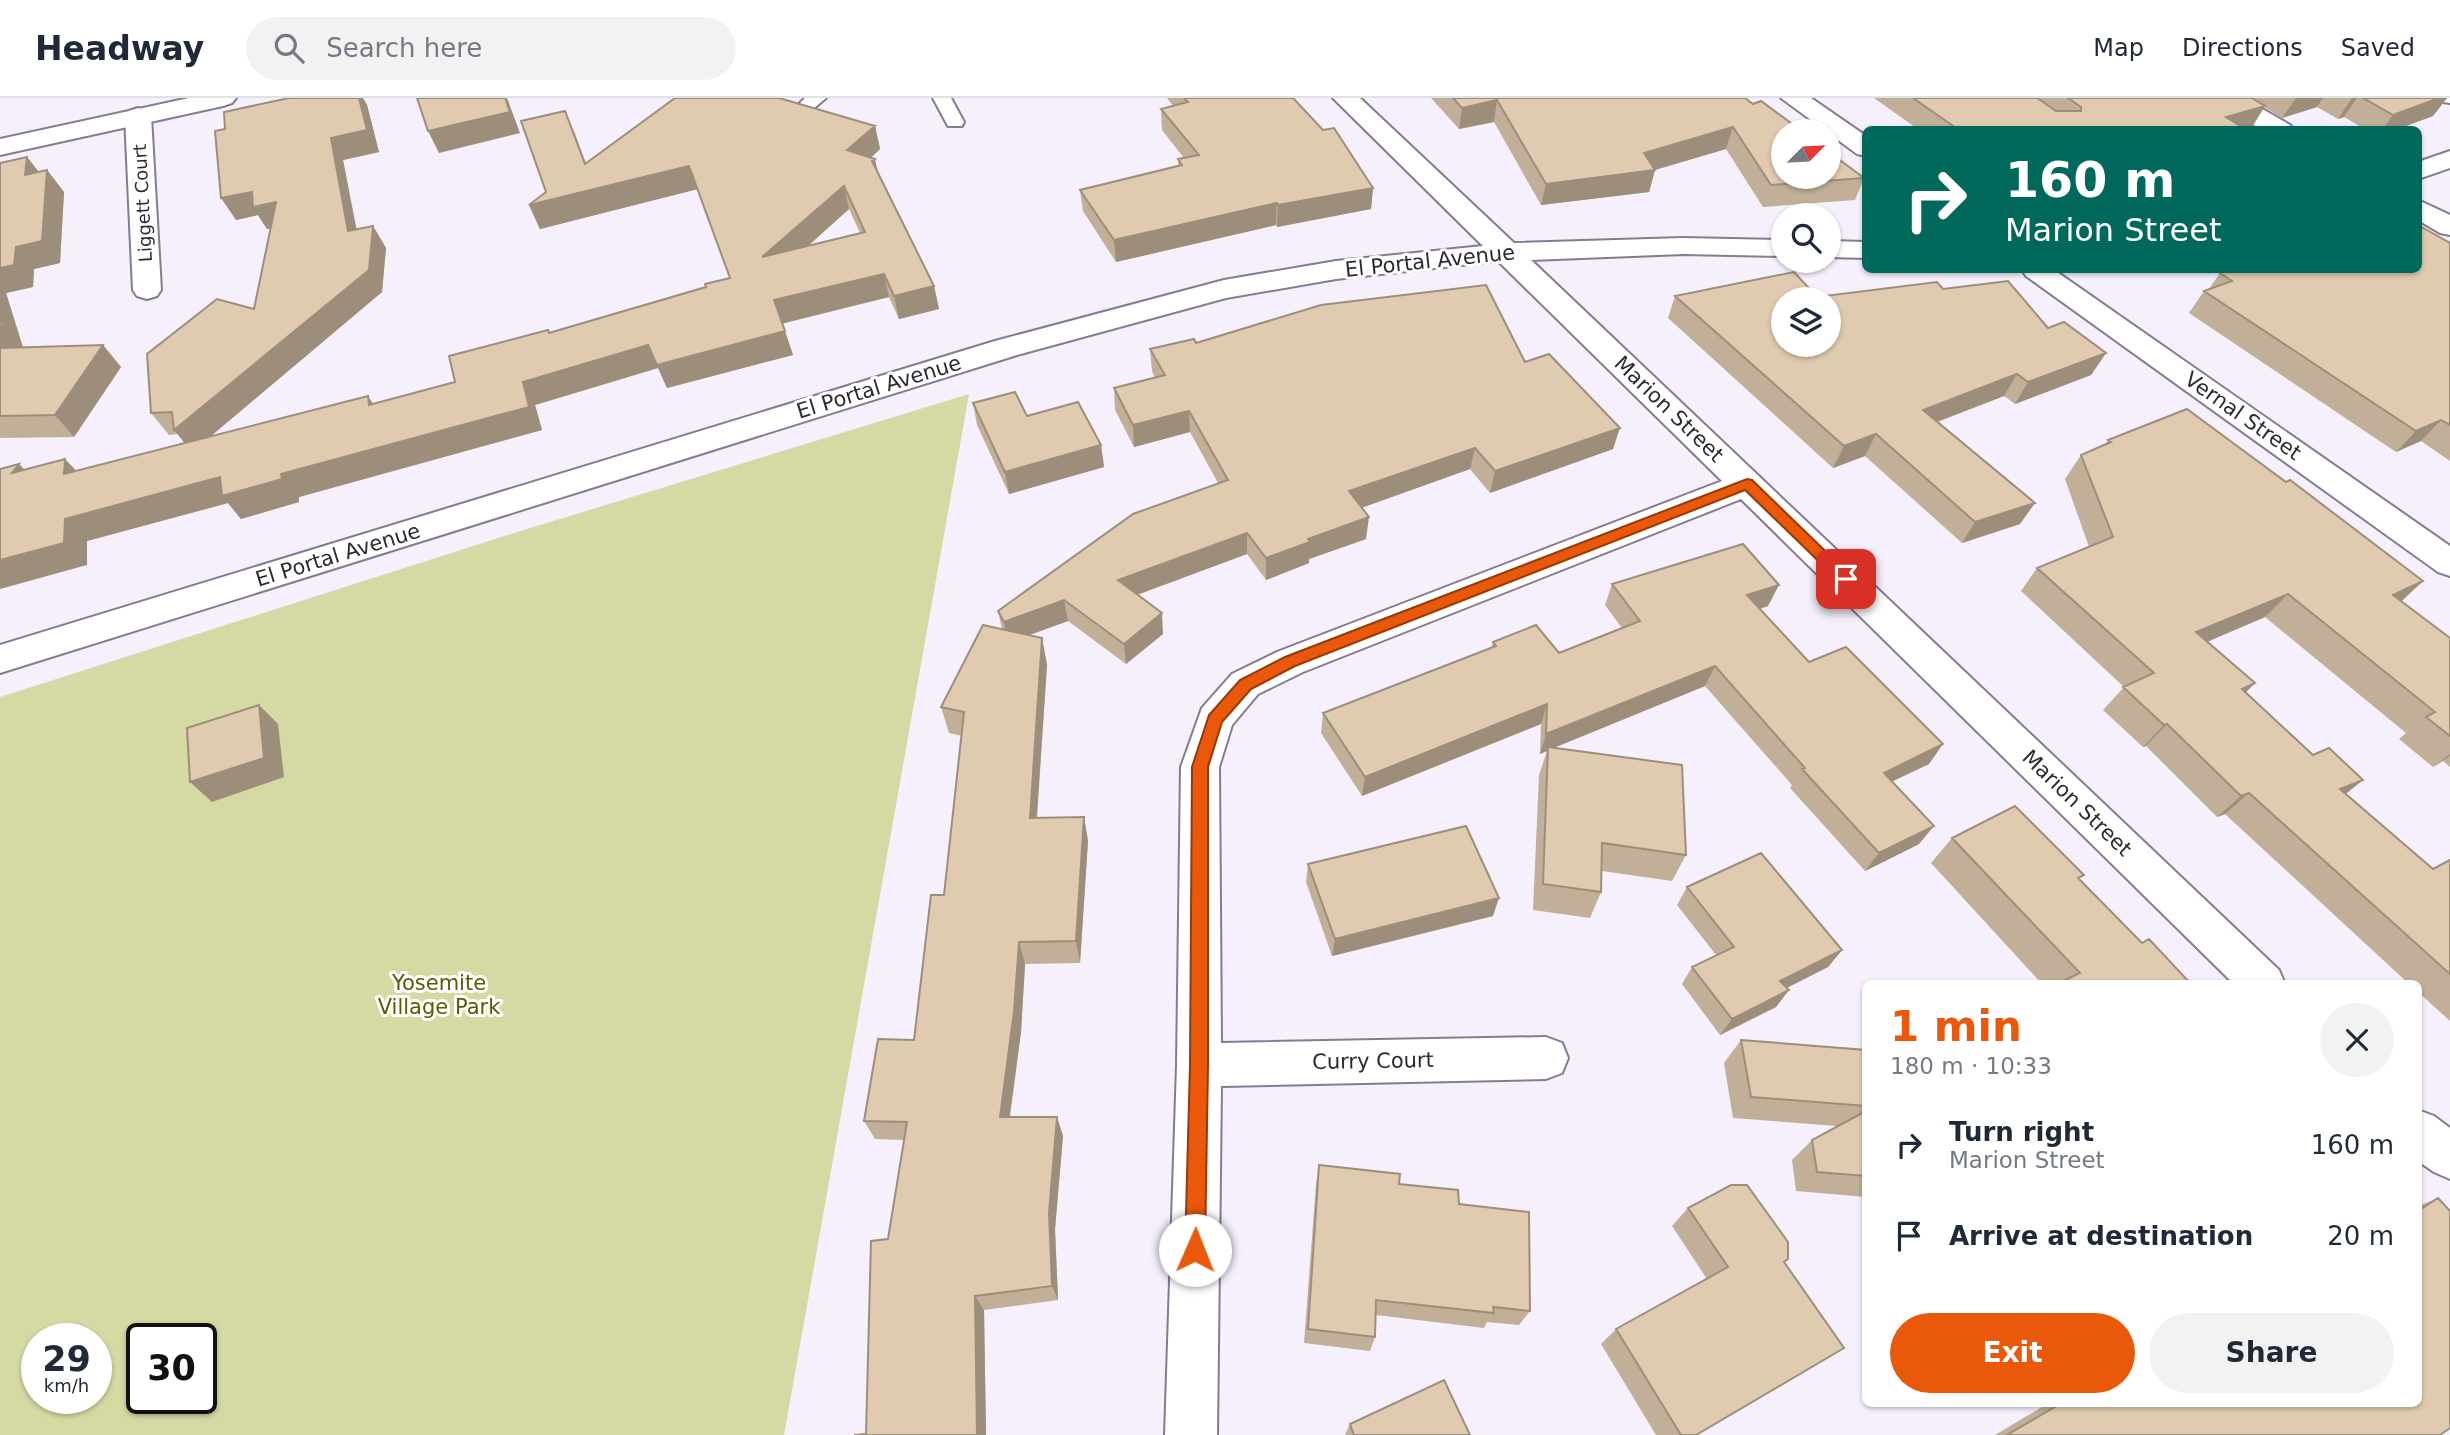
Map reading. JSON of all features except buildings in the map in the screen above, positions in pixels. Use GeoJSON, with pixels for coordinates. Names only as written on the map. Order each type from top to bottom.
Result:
{"type":"FeatureCollection","features":[{"type":"Feature","properties":{"kind":"street"},"geometry":{"type":"LineString","coordinates":[[0,147],[223,98]]}},
{"type":"Feature","properties":{"kind":"street","name":"Marion Street"},"geometry":{"type":"LineString","coordinates":[[1346,98],[2260,980]]}},
{"type":"Feature","properties":{"kind":"street"},"geometry":{"type":"LineString","coordinates":[[1794,98],[1862,145]]}},
{"type":"Feature","properties":{"kind":"street"},"geometry":{"type":"LineString","coordinates":[[2225,98],[2274,126]]}},
{"type":"Feature","properties":{"kind":"street","name":"Liggett Court"},"geometry":{"type":"LineString","coordinates":[[138,116],[147,290]]}},
{"type":"Feature","properties":{"kind":"street"},"geometry":{"type":"LineString","coordinates":[[2422,170],[2450,159]]}},
{"type":"Feature","properties":{"kind":"street"},"geometry":{"type":"LineString","coordinates":[[2422,210],[2450,227]]}},
{"type":"Feature","properties":{"kind":"street","name":"El Portal Avenue"},"geometry":{"type":"LineString","coordinates":[[0,659],[1006,348],[1224,289],[1336,270],[1506,252],[1683,246],[1771,248]]}},
{"type":"Feature","properties":{"kind":"street"},"geometry":{"type":"LineString","coordinates":[[1841,249],[1862,250]]}},
{"type":"Feature","properties":{"kind":"street","name":"Vernal Street"},"geometry":{"type":"LineString","coordinates":[[2040,273],[2450,563]]}},
{"type":"Feature","properties":{"kind":"street"},"geometry":{"type":"LineString","coordinates":[[1191,1435],[1199,1065],[1200,767],[1215,719],[1245,684],[1290,662],[1747,484]]}},
{"type":"Feature","properties":{"kind":"street","name":"Curry Court"},"geometry":{"type":"LineString","coordinates":[[1199,1065],[1546,1058]]}},
{"type":"Feature","properties":{"kind":"street"},"geometry":{"type":"LineString","coordinates":[[2422,1135],[2450,1156]]}},
{"type":"Feature","properties":{"kind":"lane"},"geometry":{"type":"LineString","coordinates":[[942,98],[955,122]]}},
{"type":"Feature","properties":{"kind":"green space","name":"Yosemite Village Park"},"geometry":{"type":"Polygon","coordinates":[[[969,394],[784,1435],[0,1435],[0,697],[514,533],[969,394]]]}},
{"type":"Feature","properties":{"kind":"route"},"geometry":{"type":"LineString","coordinates":[[1195,1250],[1200,767],[1215,719],[1245,684],[1290,662],[1747,484],[1846,579]]}}]}
